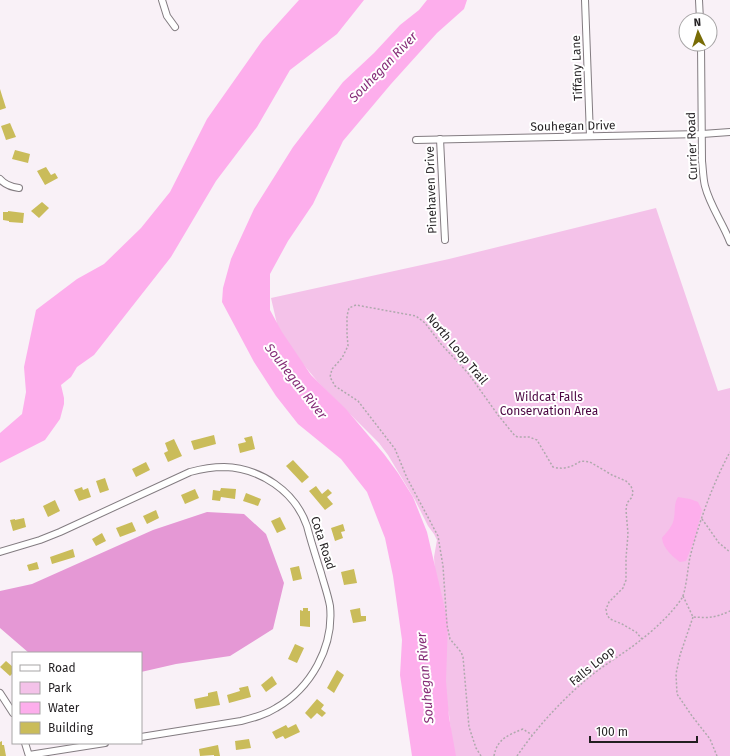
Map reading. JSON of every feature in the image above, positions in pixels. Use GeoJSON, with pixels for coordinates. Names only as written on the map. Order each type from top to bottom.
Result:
{"type":"FeatureCollection","features":[{"type":"Feature","properties":{"kind":"street"},"geometry":{"type":"LineString","coordinates":[[162,0],[167,16],[175,27]]}},
{"type":"Feature","properties":{"kind":"street","name":"Tiffany Lane"},"geometry":{"type":"LineString","coordinates":[[585,0],[590,136]]}},
{"type":"Feature","properties":{"kind":"street"},"geometry":{"type":"LineString","coordinates":[[699,0],[700,12]]}},
{"type":"Feature","properties":{"kind":"street","name":"Currier Road"},"geometry":{"type":"LineString","coordinates":[[701,52],[702,161],[705,185],[709,198],[725,228],[730,242]]}},
{"type":"Feature","properties":{"kind":"street","name":"Souhegan Drive"},"geometry":{"type":"LineString","coordinates":[[416,140],[702,134],[730,132]]}},
{"type":"Feature","properties":{"kind":"street","name":"Pinehaven Drive"},"geometry":{"type":"LineString","coordinates":[[440,139],[445,240]]}},
{"type":"Feature","properties":{"kind":"street"},"geometry":{"type":"LineString","coordinates":[[0,179],[6,185],[19,188]]}},
{"type":"Feature","properties":{"kind":"street","name":"Cota Road"},"geometry":{"type":"LineString","coordinates":[[0,552],[40,540],[60,532],[190,472],[212,468],[235,468],[257,473],[282,490],[298,508],[307,526],[330,605],[330,624],[327,642],[318,665],[311,676],[304,686],[286,702],[275,709],[256,717],[241,721],[142,737]]}},
{"type":"Feature","properties":{"kind":"street"},"geometry":{"type":"LineString","coordinates":[[0,694],[12,712]]}},
{"type":"Feature","properties":{"kind":"street"},"geometry":{"type":"LineString","coordinates":[[25,744],[29,756],[99,744]]}},
{"type":"Feature","properties":{"kind":"path","name":"North Loop Trail"},"geometry":{"type":"LineString","coordinates":[[481,756],[476,748],[469,727],[463,657],[461,652],[450,639],[447,625],[443,566],[438,536],[407,478],[395,450],[358,401],[335,386],[330,377],[332,369],[342,358],[348,346],[348,308],[356,305],[416,316],[426,323],[441,344],[468,373],[515,436],[528,437],[536,440],[553,467],[566,468],[582,461],[590,462],[612,475],[626,481],[631,486],[633,492],[632,497],[627,503],[626,510],[628,534],[626,580],[623,588],[609,602],[606,609],[606,615],[610,619],[636,632],[642,640]]}},
{"type":"Feature","properties":{"kind":"path","name":"Falls Loop"},"geometry":{"type":"LineString","coordinates":[[517,756],[532,735],[588,678],[642,640],[662,621],[683,596],[690,557],[702,519],[722,468],[730,452]]}},
{"type":"Feature","properties":{"kind":"path"},"geometry":{"type":"LineString","coordinates":[[702,519],[719,543],[730,552]]}},
{"type":"Feature","properties":{"kind":"path"},"geometry":{"type":"LineString","coordinates":[[683,596],[693,617],[680,656],[676,674],[677,694],[710,739],[717,756]]}},
{"type":"Feature","properties":{"kind":"path"},"geometry":{"type":"LineString","coordinates":[[693,617],[710,618],[724,614],[730,610]]}},
{"type":"Feature","properties":{"kind":"path"},"geometry":{"type":"LineString","coordinates":[[494,756],[495,749],[500,742],[512,734],[522,729],[532,735]]}},
{"type":"Feature","properties":{"kind":"green space","name":"Wildcat Falls Conservation Area"},"geometry":{"type":"Polygon","coordinates":[[[656,208],[718,391],[730,388],[730,756],[454,756],[449,715],[442,682],[434,557],[437,540],[415,500],[388,455],[379,443],[318,382],[288,346],[277,324],[271,298],[449,259],[656,208]]]}},
{"type":"Feature","properties":{"kind":"shaded area"},"geometry":{"type":"Polygon","coordinates":[[[207,512],[244,514],[266,534],[284,583],[273,629],[230,656],[176,664],[142,672],[142,652],[28,652],[0,628],[0,591],[32,584],[153,530],[207,512]]]}},
{"type":"Feature","properties":{"kind":"water"},"geometry":{"type":"Polygon","coordinates":[[[299,0],[364,0],[337,34],[290,70],[257,127],[216,181],[171,257],[94,355],[77,367],[71,377],[61,385],[64,404],[60,419],[45,440],[0,463],[0,433],[22,414],[26,392],[24,367],[36,310],[77,279],[104,264],[141,228],[170,192],[207,119],[262,41],[299,0]]]}},
{"type":"Feature","properties":{"kind":"water","name":"Souhegan River"},"geometry":{"type":"Polygon","coordinates":[[[427,0],[467,0],[464,9],[437,33],[391,84],[343,141],[313,204],[288,241],[270,274],[270,310],[282,332],[311,375],[346,409],[384,454],[413,497],[427,532],[448,622],[446,681],[449,717],[456,756],[412,756],[400,675],[402,640],[393,576],[385,538],[367,492],[341,459],[298,424],[276,396],[254,362],[222,302],[223,288],[231,259],[254,209],[293,147],[343,82],[374,53],[400,25],[419,10],[427,0]]]}},
{"type":"Feature","properties":{"kind":"water"},"geometry":{"type":"Polygon","coordinates":[[[678,497],[698,502],[702,510],[695,538],[686,561],[680,562],[666,548],[662,538],[673,522],[676,500],[678,497]]]}},
{"type":"Feature","properties":{"kind":"building"},"geometry":{"type":"Polygon","coordinates":[[[0,89],[6,108],[0,110],[0,89]]]}},
{"type":"Feature","properties":{"kind":"building"},"geometry":{"type":"Polygon","coordinates":[[[10,123],[16,137],[6,140],[1,126],[10,123]]]}},
{"type":"Feature","properties":{"kind":"building"},"geometry":{"type":"Polygon","coordinates":[[[15,150],[30,154],[28,163],[12,159],[15,150]]]}},
{"type":"Feature","properties":{"kind":"building"},"geometry":{"type":"Polygon","coordinates":[[[46,167],[51,175],[55,173],[58,178],[45,185],[37,171],[46,167]]]}},
{"type":"Feature","properties":{"kind":"building"},"geometry":{"type":"Polygon","coordinates":[[[42,202],[49,208],[39,218],[31,211],[42,202]]]}},
{"type":"Feature","properties":{"kind":"building"},"geometry":{"type":"Polygon","coordinates":[[[8,211],[24,213],[23,223],[3,220],[3,212],[8,211]]]}},
{"type":"Feature","properties":{"kind":"building"},"geometry":{"type":"Polygon","coordinates":[[[214,435],[216,444],[194,450],[191,441],[214,435]]]}},
{"type":"Feature","properties":{"kind":"building"},"geometry":{"type":"Polygon","coordinates":[[[252,436],[255,449],[240,453],[238,444],[246,442],[244,438],[252,436]]]}},
{"type":"Feature","properties":{"kind":"building"},"geometry":{"type":"Polygon","coordinates":[[[174,439],[182,456],[168,462],[164,453],[168,451],[165,443],[174,439]]]}},
{"type":"Feature","properties":{"kind":"building"},"geometry":{"type":"Polygon","coordinates":[[[293,460],[309,477],[302,483],[286,466],[293,460]]]}},
{"type":"Feature","properties":{"kind":"building"},"geometry":{"type":"Polygon","coordinates":[[[146,462],[150,470],[136,477],[132,469],[146,462]]]}},
{"type":"Feature","properties":{"kind":"building"},"geometry":{"type":"Polygon","coordinates":[[[105,478],[109,490],[100,493],[96,481],[105,478]]]}},
{"type":"Feature","properties":{"kind":"building"},"geometry":{"type":"Polygon","coordinates":[[[316,486],[322,494],[328,489],[332,493],[327,497],[333,504],[325,510],[309,491],[316,486]]]}},
{"type":"Feature","properties":{"kind":"building"},"geometry":{"type":"Polygon","coordinates":[[[82,487],[83,490],[88,488],[91,497],[79,501],[74,490],[82,487]]]}},
{"type":"Feature","properties":{"kind":"building"},"geometry":{"type":"Polygon","coordinates":[[[221,488],[236,489],[235,499],[221,497],[220,501],[212,500],[213,490],[220,491],[221,488]]]}},
{"type":"Feature","properties":{"kind":"building"},"geometry":{"type":"Polygon","coordinates":[[[195,489],[199,498],[185,504],[181,495],[195,489]]]}},
{"type":"Feature","properties":{"kind":"building"},"geometry":{"type":"Polygon","coordinates":[[[246,493],[261,499],[258,506],[243,501],[246,493]]]}},
{"type":"Feature","properties":{"kind":"building"},"geometry":{"type":"Polygon","coordinates":[[[55,500],[60,511],[48,517],[43,506],[55,500]]]}},
{"type":"Feature","properties":{"kind":"building"},"geometry":{"type":"Polygon","coordinates":[[[156,510],[159,518],[147,524],[143,516],[156,510]]]}},
{"type":"Feature","properties":{"kind":"building"},"geometry":{"type":"Polygon","coordinates":[[[280,517],[286,529],[277,533],[271,521],[280,517]]]}},
{"type":"Feature","properties":{"kind":"building"},"geometry":{"type":"Polygon","coordinates":[[[24,518],[26,527],[13,531],[10,520],[24,518]]]}},
{"type":"Feature","properties":{"kind":"building"},"geometry":{"type":"Polygon","coordinates":[[[132,522],[136,531],[120,537],[116,528],[132,522]]]}},
{"type":"Feature","properties":{"kind":"building"},"geometry":{"type":"Polygon","coordinates":[[[343,524],[345,531],[341,532],[343,538],[335,541],[331,528],[343,524]]]}},
{"type":"Feature","properties":{"kind":"building"},"geometry":{"type":"Polygon","coordinates":[[[102,533],[106,541],[96,546],[92,539],[102,533]]]}},
{"type":"Feature","properties":{"kind":"building"},"geometry":{"type":"Polygon","coordinates":[[[73,549],[75,557],[52,564],[50,557],[73,549]]]}},
{"type":"Feature","properties":{"kind":"building"},"geometry":{"type":"Polygon","coordinates":[[[37,562],[39,569],[29,571],[27,565],[37,562]]]}},
{"type":"Feature","properties":{"kind":"building"},"geometry":{"type":"Polygon","coordinates":[[[299,566],[302,579],[293,581],[290,568],[299,566]]]}},
{"type":"Feature","properties":{"kind":"building"},"geometry":{"type":"Polygon","coordinates":[[[354,569],[357,583],[344,585],[341,572],[354,569]]]}},
{"type":"Feature","properties":{"kind":"building"},"geometry":{"type":"Polygon","coordinates":[[[303,608],[308,608],[308,611],[310,611],[310,627],[300,626],[300,610],[303,611],[303,608]]]}},
{"type":"Feature","properties":{"kind":"building"},"geometry":{"type":"Polygon","coordinates":[[[360,608],[361,616],[366,616],[366,621],[353,623],[350,610],[360,608]]]}},
{"type":"Feature","properties":{"kind":"building"},"geometry":{"type":"Polygon","coordinates":[[[295,644],[304,648],[297,663],[288,659],[295,644]]]}},
{"type":"Feature","properties":{"kind":"building"},"geometry":{"type":"Polygon","coordinates":[[[6,661],[12,666],[12,674],[10,676],[0,667],[6,661]]]}},
{"type":"Feature","properties":{"kind":"building"},"geometry":{"type":"Polygon","coordinates":[[[337,670],[344,675],[334,693],[327,688],[337,670]]]}},
{"type":"Feature","properties":{"kind":"building"},"geometry":{"type":"Polygon","coordinates":[[[272,676],[277,684],[266,692],[261,685],[272,676]]]}},
{"type":"Feature","properties":{"kind":"building"},"geometry":{"type":"Polygon","coordinates":[[[248,686],[251,697],[229,703],[227,695],[240,691],[239,688],[248,686]]]}},
{"type":"Feature","properties":{"kind":"building"},"geometry":{"type":"Polygon","coordinates":[[[217,691],[220,705],[196,709],[194,699],[208,696],[208,693],[217,691]]]}},
{"type":"Feature","properties":{"kind":"building"},"geometry":{"type":"Polygon","coordinates":[[[317,699],[324,705],[321,709],[326,713],[322,717],[317,713],[311,719],[305,713],[317,699]]]}},
{"type":"Feature","properties":{"kind":"building"},"geometry":{"type":"Polygon","coordinates":[[[296,724],[300,732],[285,739],[283,736],[276,739],[272,732],[286,725],[288,728],[296,724]]]}},
{"type":"Feature","properties":{"kind":"building"},"geometry":{"type":"Polygon","coordinates":[[[249,739],[251,748],[236,750],[235,741],[249,739]]]}},
{"type":"Feature","properties":{"kind":"building"},"geometry":{"type":"Polygon","coordinates":[[[2,741],[6,756],[0,756],[0,742],[2,741]]]}},
{"type":"Feature","properties":{"kind":"building"},"geometry":{"type":"Polygon","coordinates":[[[218,745],[220,756],[200,756],[199,749],[218,745]]]}}]}
